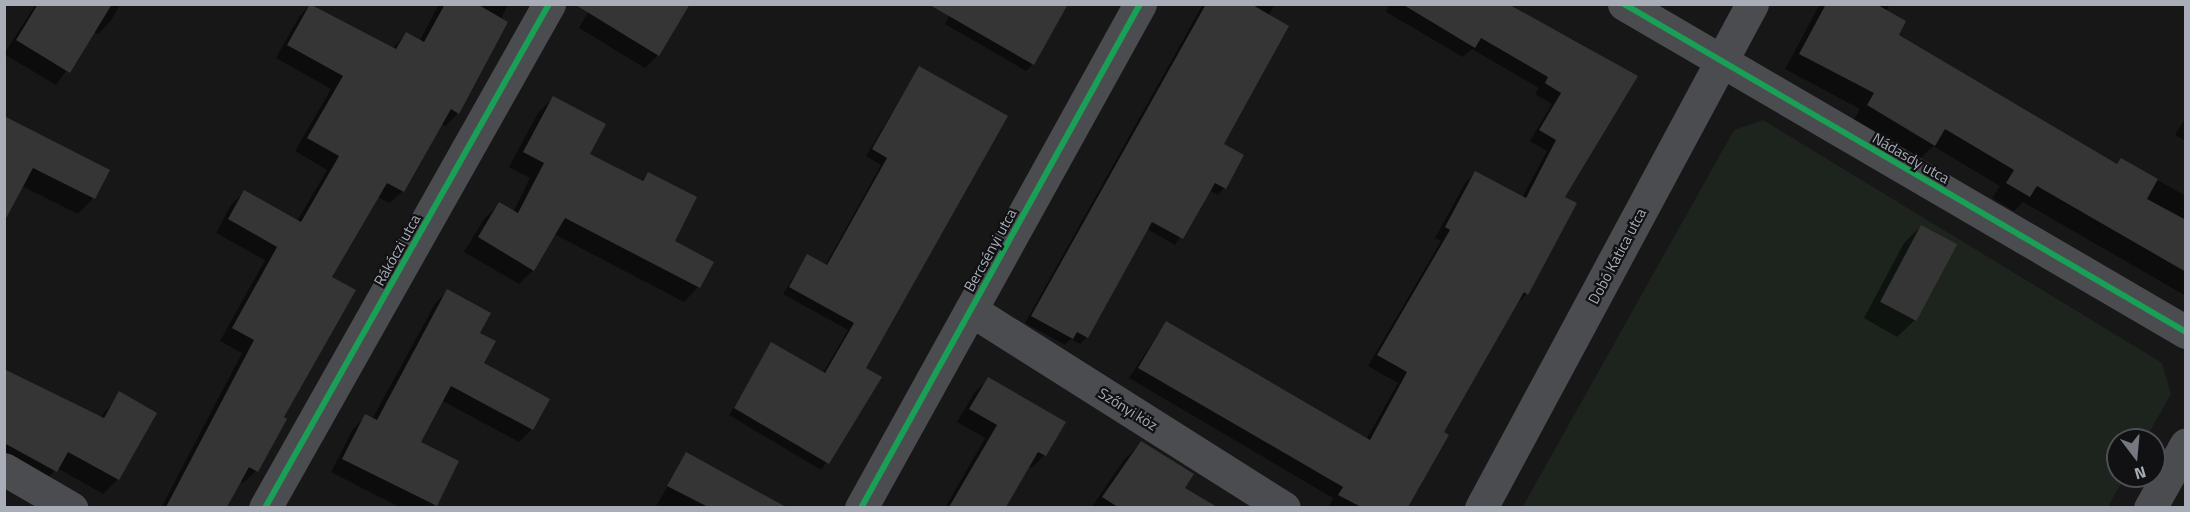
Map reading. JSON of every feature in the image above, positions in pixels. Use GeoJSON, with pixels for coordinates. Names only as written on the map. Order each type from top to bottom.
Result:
{"type":"FeatureCollection","features":[{"type":"Feature","properties":{"kind":"street","name":"Rákóczi utca"},"geometry":{"type":"LineString","coordinates":[[265,507],[549,4]]}},
{"type":"Feature","properties":{"kind":"street","name":"Bercsényi utca"},"geometry":{"type":"LineString","coordinates":[[861,507],[1140,4]]}},
{"type":"Feature","properties":{"kind":"street","name":"Nádasdy utca"},"geometry":{"type":"LineString","coordinates":[[1624,4],[2186,332]]}},
{"type":"Feature","properties":{"kind":"street","name":"Dobó Katica utca"},"geometry":{"type":"LineString","coordinates":[[1481,507],[1752,4]]}},
{"type":"Feature","properties":{"kind":"street","name":"Szőnyi köz"},"geometry":{"type":"LineString","coordinates":[[971,310],[1284,507]]}},
{"type":"Feature","properties":{"kind":"street"},"geometry":{"type":"LineString","coordinates":[[2150,507],[2186,444]]}},
{"type":"Feature","properties":{"kind":"street"},"geometry":{"type":"LineString","coordinates":[[4,469],[71,507]]}},
{"type":"Feature","properties":{"kind":"shaded area"},"geometry":{"type":"Polygon","coordinates":[[[1763,120],[2162,363],[2171,394],[2152,428],[2106,428],[2106,488],[2118,488],[2108,507],[1522,508],[1734,130],[1763,120]]]}},
{"type":"Feature","properties":{"kind":"building"},"geometry":{"type":"Polygon","coordinates":[[[38,4],[112,4],[70,73],[16,40],[38,4]]]}},
{"type":"Feature","properties":{"kind":"building"},"geometry":{"type":"Polygon","coordinates":[[[310,4],[396,49],[406,32],[424,42],[445,4],[477,4],[508,22],[459,114],[451,109],[404,192],[387,183],[332,277],[356,290],[284,417],[287,419],[258,472],[249,467],[227,507],[166,507],[254,340],[232,328],[277,247],[228,219],[244,190],[301,222],[339,156],[307,138],[343,76],[287,45],[310,4]]]}},
{"type":"Feature","properties":{"kind":"building"},"geometry":{"type":"Polygon","coordinates":[[[574,4],[690,4],[659,56],[574,4]]]}},
{"type":"Feature","properties":{"kind":"building"},"geometry":{"type":"Polygon","coordinates":[[[928,4],[1068,4],[1034,65],[928,4]]]}},
{"type":"Feature","properties":{"kind":"building"},"geometry":{"type":"Polygon","coordinates":[[[1206,4],[1251,4],[1289,26],[1224,144],[1244,155],[1226,189],[1215,183],[1183,239],[1152,222],[1088,338],[1077,332],[1073,339],[1031,316],[1206,4]]]}},
{"type":"Feature","properties":{"kind":"building"},"geometry":{"type":"Polygon","coordinates":[[[1402,4],[1508,4],[1638,76],[1565,197],[1577,203],[1528,295],[1524,292],[1444,432],[1449,435],[1408,507],[1361,507],[1338,495],[1343,487],[1138,368],[1166,321],[1370,440],[1407,372],[1377,355],[1450,230],[1445,227],[1475,171],[1526,198],[1556,140],[1539,130],[1561,93],[1545,83],[1548,77],[1481,38],[1475,48],[1402,4]]]}},
{"type":"Feature","properties":{"kind":"building"},"geometry":{"type":"Polygon","coordinates":[[[1826,4],[1876,4],[1906,21],[1899,35],[2117,164],[2121,158],[2158,179],[2147,199],[2186,220],[2186,272],[2037,186],[2030,197],[2006,183],[2014,170],[1945,129],[1935,146],[1867,105],[1874,93],[1799,54],[1826,4]]]}},
{"type":"Feature","properties":{"kind":"building"},"geometry":{"type":"Polygon","coordinates":[[[919,66],[1008,116],[866,368],[882,377],[829,464],[734,408],[771,342],[825,373],[854,323],[789,287],[807,254],[827,265],[887,158],[872,149],[919,66]]]}},
{"type":"Feature","properties":{"kind":"building"},"geometry":{"type":"Polygon","coordinates":[[[553,96],[606,124],[590,154],[643,181],[648,172],[697,197],[675,241],[714,262],[700,288],[565,218],[534,271],[478,237],[499,202],[518,213],[544,163],[523,152],[553,96]]]}},
{"type":"Feature","properties":{"kind":"building"},"geometry":{"type":"Polygon","coordinates":[[[4,116],[110,170],[95,199],[33,168],[4,222],[4,116]]]}},
{"type":"Feature","properties":{"kind":"building"},"geometry":{"type":"Polygon","coordinates":[[[1921,225],[1957,244],[1916,321],[1880,302],[1921,225]]]}},
{"type":"Feature","properties":{"kind":"building"},"geometry":{"type":"Polygon","coordinates":[[[447,289],[491,313],[480,333],[496,341],[484,363],[550,399],[533,430],[451,386],[421,442],[459,461],[437,506],[342,459],[365,414],[377,420],[447,289]]]}},
{"type":"Feature","properties":{"kind":"building"},"geometry":{"type":"Polygon","coordinates":[[[4,369],[104,418],[119,391],[157,413],[119,480],[68,452],[57,472],[4,443],[4,369]]]}},
{"type":"Feature","properties":{"kind":"building"},"geometry":{"type":"Polygon","coordinates":[[[988,377],[1066,422],[1046,456],[1038,452],[1006,507],[949,507],[997,425],[969,409],[988,377]]]}},
{"type":"Feature","properties":{"kind":"building"},"geometry":{"type":"Polygon","coordinates":[[[1141,441],[1194,474],[1185,488],[1217,507],[1118,507],[1102,497],[1141,441]]]}},
{"type":"Feature","properties":{"kind":"building"},"geometry":{"type":"Polygon","coordinates":[[[686,452],[786,507],[708,507],[667,486],[686,452]]]}},
{"type":"Feature","properties":{"kind":"cycle path"},"geometry":{"type":"LineString","coordinates":[[265,508],[549,4]]}},
{"type":"Feature","properties":{"kind":"cycle path"},"geometry":{"type":"LineString","coordinates":[[861,508],[1140,4]]}},
{"type":"Feature","properties":{"kind":"cycle path"},"geometry":{"type":"LineString","coordinates":[[1624,4],[2186,332]]}}]}
